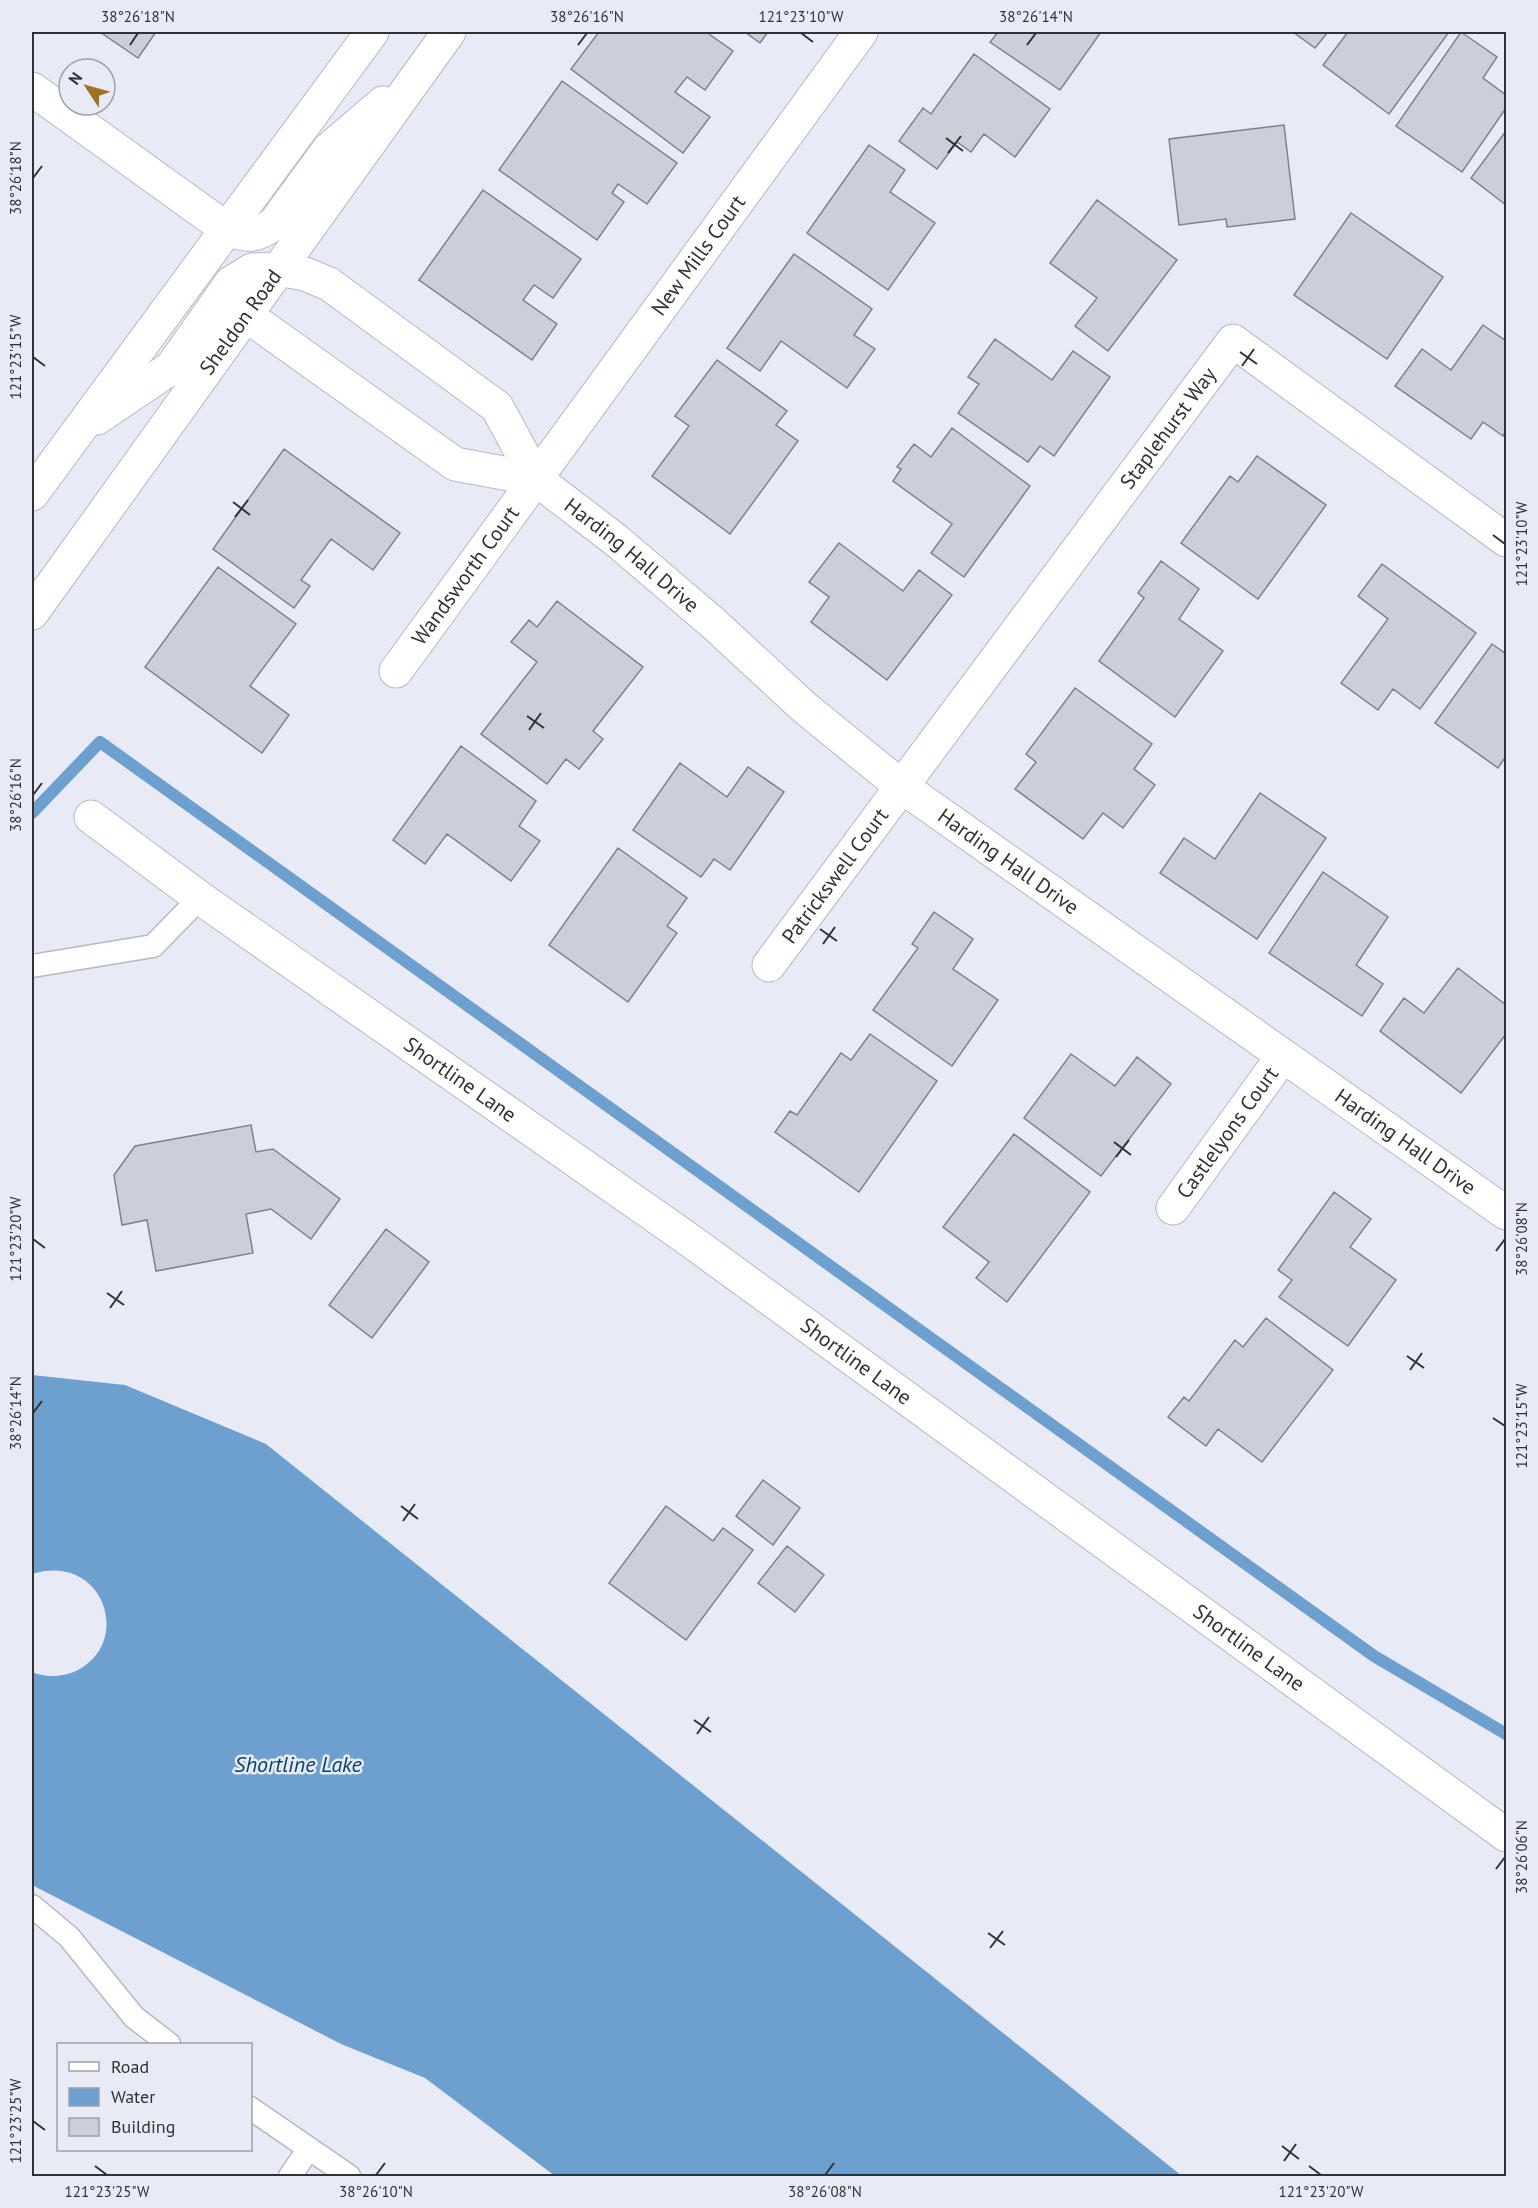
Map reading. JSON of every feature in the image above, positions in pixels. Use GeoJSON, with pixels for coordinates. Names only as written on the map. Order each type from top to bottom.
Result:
{"type":"FeatureCollection","features":[{"type":"Feature","properties":{"kind":"street"},"geometry":{"type":"LineString","coordinates":[[32,494],[372,32]]}},
{"type":"Feature","properties":{"kind":"street","name":"Sheldon Road"},"geometry":{"type":"LineString","coordinates":[[32,613],[449,32]]}},
{"type":"Feature","properties":{"kind":"street","name":"New Mills Court"},"geometry":{"type":"LineString","coordinates":[[536,479],[861,32]]}},
{"type":"Feature","properties":{"kind":"street"},"geometry":{"type":"LineString","coordinates":[[32,89],[228,230],[250,236],[275,223],[329,149],[356,124],[417,76]]}},
{"type":"Feature","properties":{"kind":"street","name":"Harding Hall Drive"},"geometry":{"type":"LineString","coordinates":[[76,433],[171,368],[231,283],[252,270],[278,269],[305,274],[329,284],[497,407],[536,479],[618,541],[713,623],[805,708],[901,786],[1506,1213]]}},
{"type":"Feature","properties":{"kind":"street","name":"Harding Hall Drive"},"geometry":{"type":"LineString","coordinates":[[246,315],[455,464],[536,479]]}},
{"type":"Feature","properties":{"kind":"street","name":"Staplehurst Way"},"geometry":{"type":"LineString","coordinates":[[901,786],[1233,341],[1504,534]]}},
{"type":"Feature","properties":{"kind":"street","name":"Wandsworth Court"},"geometry":{"type":"LineString","coordinates":[[396,671],[536,479]]}},
{"type":"Feature","properties":{"kind":"street","name":"Patrickswell Court"},"geometry":{"type":"LineString","coordinates":[[769,966],[901,786]]}},
{"type":"Feature","properties":{"kind":"street","name":"Shortline Lane"},"geometry":{"type":"LineString","coordinates":[[91,817],[200,898],[688,1239],[1506,1835]]}},
{"type":"Feature","properties":{"kind":"street","name":"Castlelyons Court"},"geometry":{"type":"LineString","coordinates":[[1173,1208],[1283,1056]]}},
{"type":"Feature","properties":{"kind":"lane"},"geometry":{"type":"LineString","coordinates":[[32,966],[153,946],[200,898]]}},
{"type":"Feature","properties":{"kind":"lane"},"geometry":{"type":"LineString","coordinates":[[32,1906],[69,1937],[134,2017],[168,2043]]}},
{"type":"Feature","properties":{"kind":"lane"},"geometry":{"type":"LineString","coordinates":[[252,2109],[349,2176]]}},
{"type":"Feature","properties":{"kind":"lane"},"geometry":{"type":"LineString","coordinates":[[290,2176],[308,2150]]}},
{"type":"Feature","properties":{"kind":"water","name":"Shortline Lake"},"geometry":{"type":"Polygon","coordinates":[[[32,1375],[125,1385],[266,1444],[1182,2176],[555,2176],[425,2078],[341,2044],[32,1885],[32,1672],[54,1676],[76,1671],[94,1658],[104,1641],[107,1622],[103,1604],[93,1588],[77,1576],[57,1571],[32,1574],[32,1375]]]}},
{"type":"Feature","properties":{"kind":"building"},"geometry":{"type":"Polygon","coordinates":[[[100,32],[156,32],[138,58],[100,32]]]}},
{"type":"Feature","properties":{"kind":"building"},"geometry":{"type":"Polygon","coordinates":[[[599,32],[706,32],[733,51],[705,90],[687,77],[675,92],[710,117],[683,153],[571,69],[599,32]]]}},
{"type":"Feature","properties":{"kind":"building"},"geometry":{"type":"Polygon","coordinates":[[[745,32],[768,32],[760,43],[745,32]]]}},
{"type":"Feature","properties":{"kind":"building"},"geometry":{"type":"Polygon","coordinates":[[[998,32],[1101,32],[1060,90],[990,42],[998,32]]]}},
{"type":"Feature","properties":{"kind":"building"},"geometry":{"type":"Polygon","coordinates":[[[1293,32],[1328,32],[1315,48],[1293,32]]]}},
{"type":"Feature","properties":{"kind":"building"},"geometry":{"type":"Polygon","coordinates":[[[1348,32],[1449,32],[1389,114],[1323,65],[1348,32]]]}},
{"type":"Feature","properties":{"kind":"building"},"geometry":{"type":"Polygon","coordinates":[[[1461,32],[1497,57],[1483,78],[1506,95],[1506,108],[1462,172],[1396,126],[1461,32]]]}},
{"type":"Feature","properties":{"kind":"building"},"geometry":{"type":"Polygon","coordinates":[[[974,54],[1050,109],[1015,157],[984,134],[971,152],[957,142],[937,169],[899,141],[923,108],[931,114],[974,54]]]}},
{"type":"Feature","properties":{"kind":"building"},"geometry":{"type":"Polygon","coordinates":[[[562,81],[677,163],[647,204],[618,184],[612,193],[624,202],[597,240],[499,170],[562,81]]]}},
{"type":"Feature","properties":{"kind":"building"},"geometry":{"type":"Polygon","coordinates":[[[1284,125],[1295,219],[1227,227],[1226,219],[1179,225],[1169,139],[1284,125]]]}},
{"type":"Feature","properties":{"kind":"building"},"geometry":{"type":"Polygon","coordinates":[[[1506,131],[1506,205],[1471,178],[1506,131]]]}},
{"type":"Feature","properties":{"kind":"building"},"geometry":{"type":"Polygon","coordinates":[[[869,145],[905,170],[890,192],[935,223],[888,290],[807,233],[869,145]]]}},
{"type":"Feature","properties":{"kind":"building"},"geometry":{"type":"Polygon","coordinates":[[[483,190],[581,259],[553,298],[534,285],[523,300],[557,324],[532,360],[419,280],[483,190]]]}},
{"type":"Feature","properties":{"kind":"building"},"geometry":{"type":"Polygon","coordinates":[[[1097,200],[1177,260],[1108,351],[1075,326],[1097,298],[1050,263],[1097,200]]]}},
{"type":"Feature","properties":{"kind":"building"},"geometry":{"type":"Polygon","coordinates":[[[1351,213],[1443,277],[1387,359],[1294,295],[1351,213]]]}},
{"type":"Feature","properties":{"kind":"building"},"geometry":{"type":"Polygon","coordinates":[[[794,254],[872,309],[854,335],[875,349],[847,388],[781,341],[760,371],[727,348],[794,254]]]}},
{"type":"Feature","properties":{"kind":"building"},"geometry":{"type":"Polygon","coordinates":[[[1483,325],[1506,341],[1506,431],[1503,436],[1483,422],[1471,439],[1395,386],[1422,349],[1451,370],[1483,325]]]}},
{"type":"Feature","properties":{"kind":"building"},"geometry":{"type":"Polygon","coordinates":[[[995,339],[1052,380],[1073,351],[1110,377],[1054,456],[1040,446],[1028,462],[958,413],[979,384],[968,377],[995,339]]]}},
{"type":"Feature","properties":{"kind":"building"},"geometry":{"type":"Polygon","coordinates":[[[717,360],[787,411],[776,425],[798,441],[730,534],[652,476],[689,426],[675,416],[717,360]]]}},
{"type":"Feature","properties":{"kind":"building"},"geometry":{"type":"Polygon","coordinates":[[[952,428],[1030,486],[964,577],[931,553],[952,524],[893,481],[901,469],[897,467],[914,444],[931,457],[952,428]]]}},
{"type":"Feature","properties":{"kind":"building"},"geometry":{"type":"Polygon","coordinates":[[[284,449],[400,533],[373,570],[331,539],[301,580],[310,586],[294,608],[213,549],[284,449]]]}},
{"type":"Feature","properties":{"kind":"building"},"geometry":{"type":"Polygon","coordinates":[[[1257,456],[1326,505],[1258,599],[1181,543],[1230,476],[1238,482],[1257,456]]]}},
{"type":"Feature","properties":{"kind":"building"},"geometry":{"type":"Polygon","coordinates":[[[839,543],[903,591],[919,570],[952,595],[887,680],[811,622],[829,597],[809,582],[839,543]]]}},
{"type":"Feature","properties":{"kind":"building"},"geometry":{"type":"Polygon","coordinates":[[[1161,561],[1199,589],[1179,619],[1223,651],[1175,717],[1099,661],[1144,598],[1138,593],[1161,561]]]}},
{"type":"Feature","properties":{"kind":"building"},"geometry":{"type":"Polygon","coordinates":[[[1382,564],[1476,633],[1420,709],[1393,689],[1378,710],[1341,683],[1388,619],[1358,596],[1382,564]]]}},
{"type":"Feature","properties":{"kind":"building"},"geometry":{"type":"Polygon","coordinates":[[[218,567],[296,624],[250,686],[289,715],[262,753],[145,667],[218,567]]]}},
{"type":"Feature","properties":{"kind":"building"},"geometry":{"type":"Polygon","coordinates":[[[557,601],[643,667],[593,731],[603,739],[579,769],[566,759],[547,784],[481,734],[537,662],[511,642],[529,620],[537,627],[557,601]]]}},
{"type":"Feature","properties":{"kind":"building"},"geometry":{"type":"Polygon","coordinates":[[[1492,644],[1506,654],[1506,756],[1498,768],[1435,723],[1492,644]]]}},
{"type":"Feature","properties":{"kind":"building"},"geometry":{"type":"Polygon","coordinates":[[[1075,688],[1152,744],[1134,769],[1155,785],[1123,828],[1103,813],[1083,839],[1015,789],[1036,762],[1026,754],[1075,688]]]}},
{"type":"Feature","properties":{"kind":"building"},"geometry":{"type":"Polygon","coordinates":[[[461,746],[536,801],[519,826],[540,841],[511,881],[447,834],[425,864],[393,840],[461,746]]]}},
{"type":"Feature","properties":{"kind":"building"},"geometry":{"type":"Polygon","coordinates":[[[680,763],[727,797],[748,767],[784,792],[730,870],[714,859],[701,877],[633,830],[680,763]]]}},
{"type":"Feature","properties":{"kind":"building"},"geometry":{"type":"Polygon","coordinates":[[[1260,793],[1326,838],[1257,939],[1160,873],[1184,838],[1215,859],[1260,793]]]}},
{"type":"Feature","properties":{"kind":"building"},"geometry":{"type":"Polygon","coordinates":[[[618,848],[687,898],[667,926],[677,933],[628,1002],[549,945],[618,848]]]}},
{"type":"Feature","properties":{"kind":"building"},"geometry":{"type":"Polygon","coordinates":[[[1323,872],[1388,917],[1356,965],[1383,984],[1362,1016],[1269,953],[1323,872]]]}},
{"type":"Feature","properties":{"kind":"building"},"geometry":{"type":"Polygon","coordinates":[[[934,912],[973,939],[953,969],[998,1000],[952,1066],[873,1010],[918,948],[912,944],[934,912]]]}},
{"type":"Feature","properties":{"kind":"building"},"geometry":{"type":"Polygon","coordinates":[[[1458,968],[1506,1005],[1506,1034],[1461,1093],[1380,1031],[1404,998],[1424,1013],[1458,968]]]}},
{"type":"Feature","properties":{"kind":"building"},"geometry":{"type":"Polygon","coordinates":[[[870,1034],[937,1081],[859,1192],[775,1132],[790,1111],[797,1115],[841,1053],[851,1060],[870,1034]]]}},
{"type":"Feature","properties":{"kind":"building"},"geometry":{"type":"Polygon","coordinates":[[[1071,1054],[1115,1086],[1137,1057],[1171,1084],[1101,1176],[1024,1118],[1071,1054]]]}},
{"type":"Feature","properties":{"kind":"building"},"geometry":{"type":"Polygon","coordinates":[[[251,1125],[256,1152],[273,1149],[340,1199],[311,1239],[271,1209],[246,1214],[253,1253],[156,1271],[147,1220],[122,1225],[114,1175],[135,1146],[251,1125]]]}},
{"type":"Feature","properties":{"kind":"building"},"geometry":{"type":"Polygon","coordinates":[[[1014,1134],[1090,1192],[1007,1302],[976,1278],[989,1262],[943,1227],[1014,1134]]]}},
{"type":"Feature","properties":{"kind":"building"},"geometry":{"type":"Polygon","coordinates":[[[1334,1192],[1371,1219],[1350,1247],[1396,1280],[1348,1346],[1279,1297],[1292,1280],[1278,1270],[1334,1192]]]}},
{"type":"Feature","properties":{"kind":"building"},"geometry":{"type":"Polygon","coordinates":[[[386,1229],[429,1262],[372,1338],[329,1305],[386,1229]]]}},
{"type":"Feature","properties":{"kind":"building"},"geometry":{"type":"Polygon","coordinates":[[[1266,1318],[1333,1370],[1262,1462],[1218,1429],[1206,1446],[1168,1417],[1184,1397],[1189,1401],[1235,1340],[1243,1347],[1266,1318]]]}},
{"type":"Feature","properties":{"kind":"building"},"geometry":{"type":"Polygon","coordinates":[[[763,1480],[800,1508],[773,1545],[736,1516],[763,1480]]]}},
{"type":"Feature","properties":{"kind":"building"},"geometry":{"type":"Polygon","coordinates":[[[666,1506],[713,1541],[723,1528],[753,1550],[686,1640],[609,1583],[666,1506]]]}},
{"type":"Feature","properties":{"kind":"building"},"geometry":{"type":"Polygon","coordinates":[[[787,1546],[824,1575],[795,1612],[758,1583],[787,1546]]]}},
{"type":"Feature","properties":{"kind":"waterway"},"geometry":{"type":"LineString","coordinates":[[32,813],[100,742],[1374,1656],[1506,1734]]}}]}
